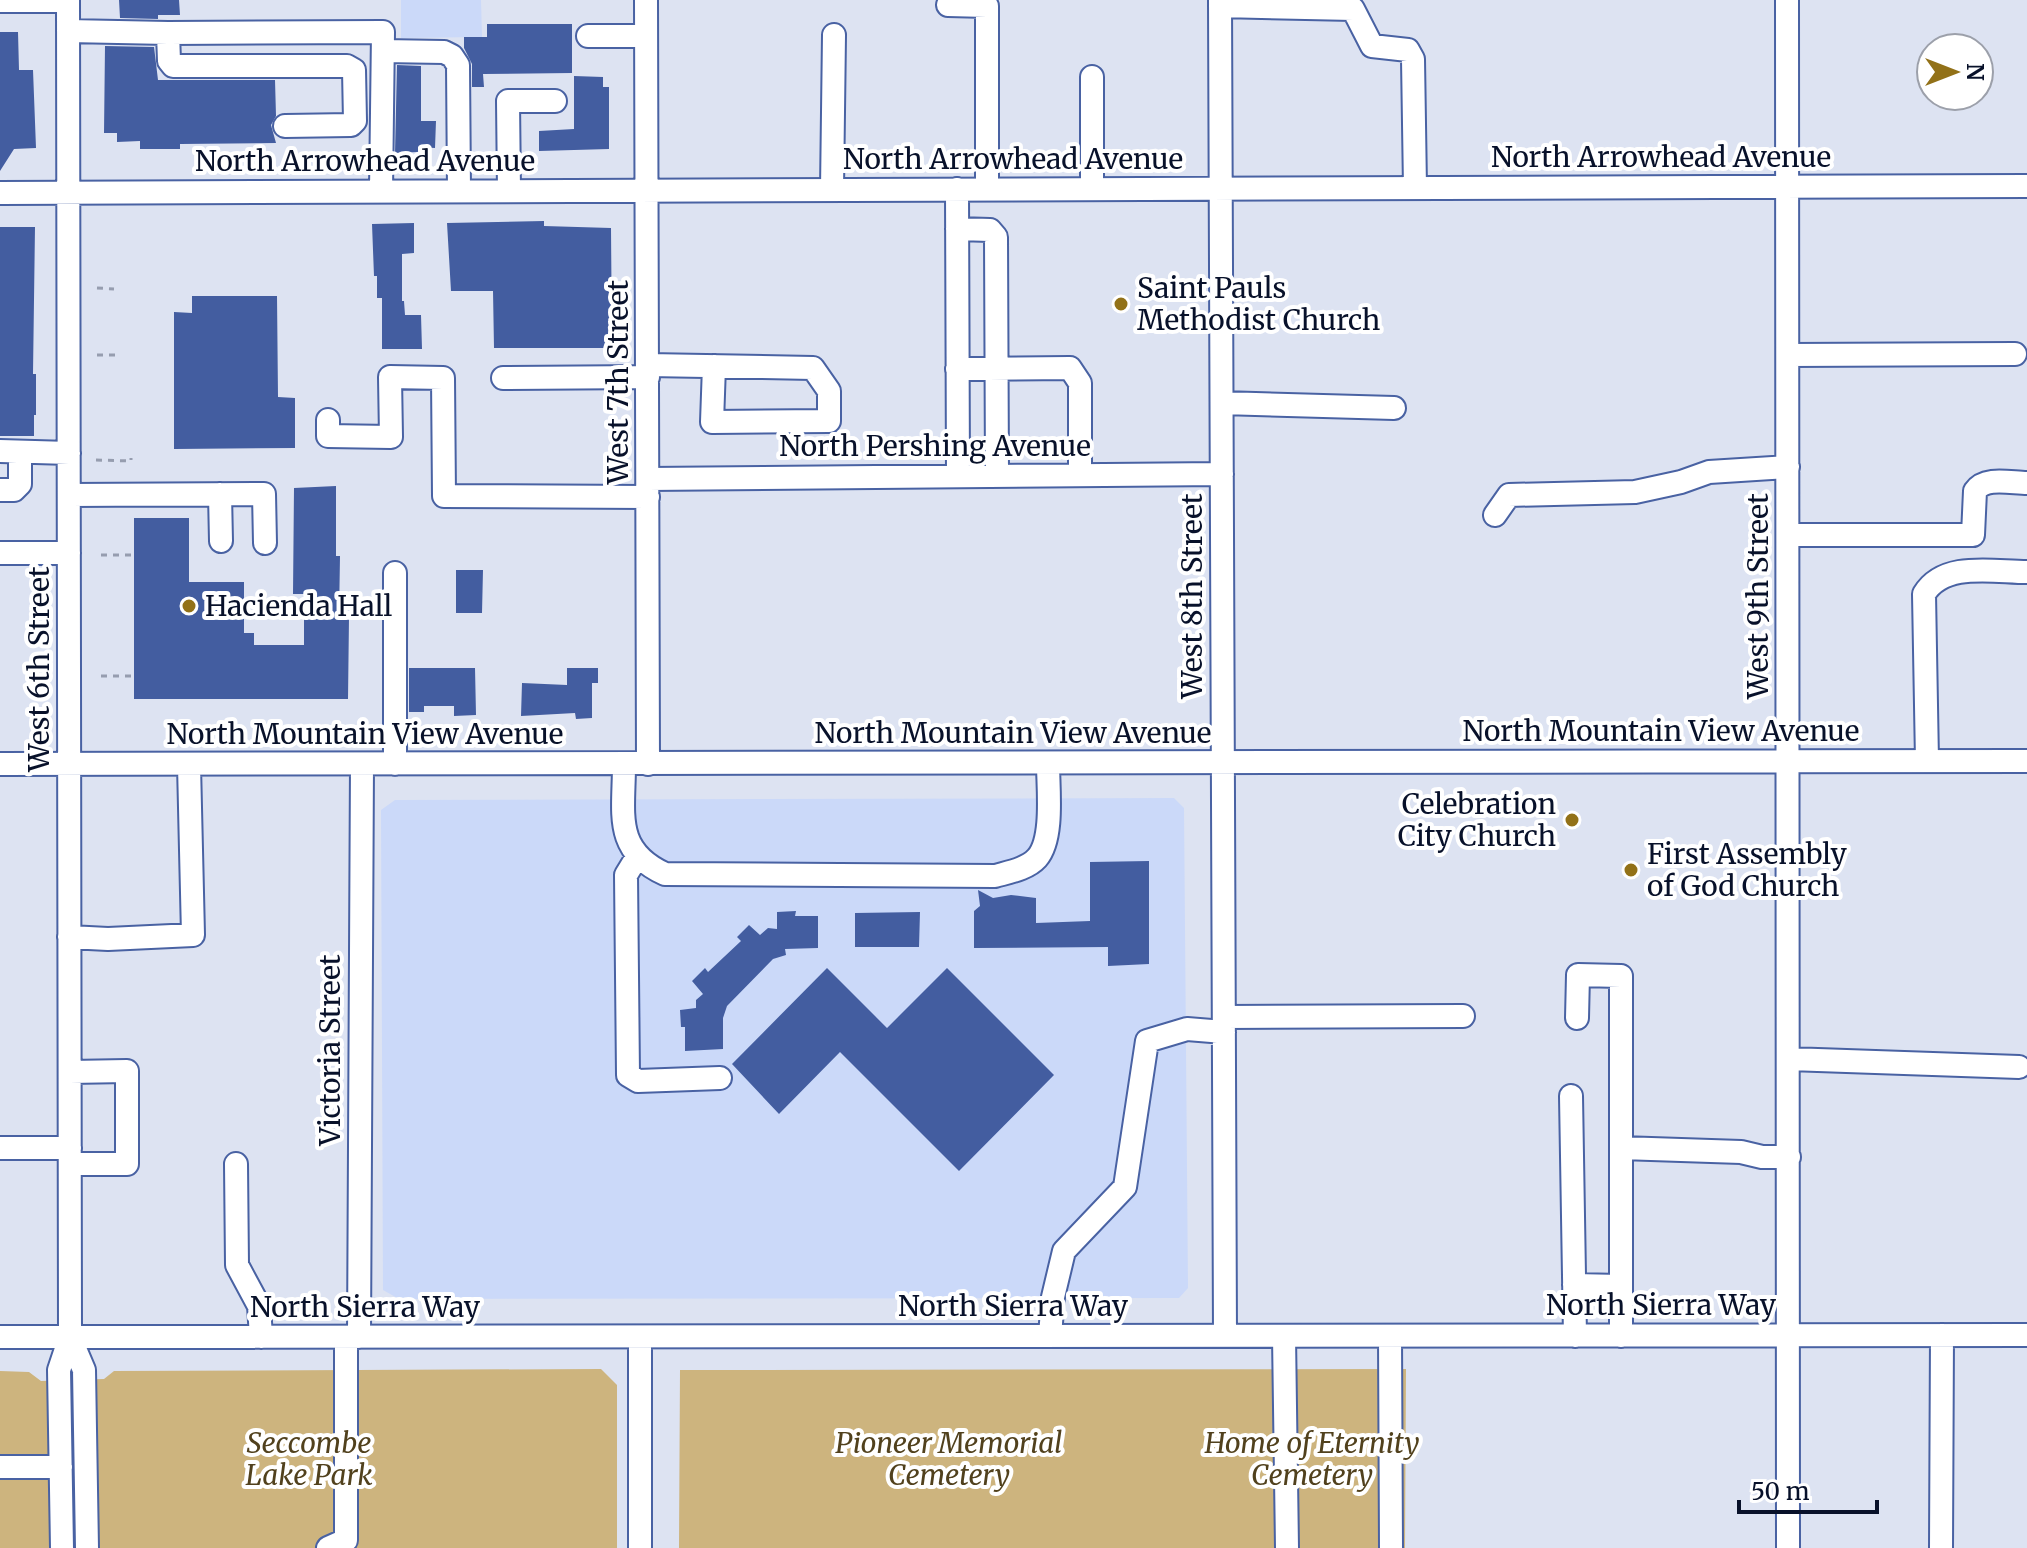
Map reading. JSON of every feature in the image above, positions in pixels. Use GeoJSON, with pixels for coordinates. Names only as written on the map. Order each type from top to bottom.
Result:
{"type":"FeatureCollection","features":[{"type":"Feature","properties":{"kind":"street","name":"West 7th Street"},"geometry":{"type":"LineString","coordinates":[[646,0],[648,764]]}},
{"type":"Feature","properties":{"kind":"street","name":"West 9th Street"},"geometry":{"type":"LineString","coordinates":[[1787,0],[1788,1548]]}},
{"type":"Feature","properties":{"kind":"street"},"geometry":{"type":"LineString","coordinates":[[0,1],[68,1]]}},
{"type":"Feature","properties":{"kind":"street","name":"West 6th Street"},"geometry":{"type":"LineString","coordinates":[[68,1],[70,1337]]}},
{"type":"Feature","properties":{"kind":"street"},"geometry":{"type":"LineString","coordinates":[[1220,3],[1353,9],[1372,46],[1408,50],[1413,59],[1415,188]]}},
{"type":"Feature","properties":{"kind":"street","name":"West 8th Street"},"geometry":{"type":"LineString","coordinates":[[1220,3],[1225,1336]]}},
{"type":"Feature","properties":{"kind":"street"},"geometry":{"type":"LineString","coordinates":[[948,5],[987,6],[987,189]]}},
{"type":"Feature","properties":{"kind":"street"},"geometry":{"type":"LineString","coordinates":[[68,31],[383,32],[381,191]]}},
{"type":"Feature","properties":{"kind":"street"},"geometry":{"type":"LineString","coordinates":[[168,33],[169,61],[173,66],[347,66],[354,70],[353,124],[285,126]]}},
{"type":"Feature","properties":{"kind":"street"},"geometry":{"type":"LineString","coordinates":[[832,189],[834,35]]}},
{"type":"Feature","properties":{"kind":"street"},"geometry":{"type":"LineString","coordinates":[[588,36],[646,36]]}},
{"type":"Feature","properties":{"kind":"street"},"geometry":{"type":"LineString","coordinates":[[383,51],[444,52],[452,56],[458,65],[459,191]]}},
{"type":"Feature","properties":{"kind":"street"},"geometry":{"type":"LineString","coordinates":[[1092,77],[1092,189]]}},
{"type":"Feature","properties":{"kind":"street"},"geometry":{"type":"LineString","coordinates":[[509,191],[508,101],[555,101]]}},
{"type":"Feature","properties":{"kind":"street","name":"North Arrowhead Avenue"},"geometry":{"type":"LineString","coordinates":[[0,193],[2027,186]]}},
{"type":"Feature","properties":{"kind":"street"},"geometry":{"type":"LineString","coordinates":[[957,189],[958,476]]}},
{"type":"Feature","properties":{"kind":"street"},"geometry":{"type":"LineString","coordinates":[[957,229],[990,230],[996,237],[997,476]]}},
{"type":"Feature","properties":{"kind":"street"},"geometry":{"type":"LineString","coordinates":[[1788,355],[2015,354]]}},
{"type":"Feature","properties":{"kind":"street"},"geometry":{"type":"LineString","coordinates":[[503,378],[714,366],[813,368],[829,391],[829,421],[712,422],[714,366]]}},
{"type":"Feature","properties":{"kind":"street"},"geometry":{"type":"LineString","coordinates":[[957,369],[1070,368],[1080,383],[1080,475]]}},
{"type":"Feature","properties":{"kind":"street","name":"North Pershing Avenue"},"geometry":{"type":"LineString","coordinates":[[328,420],[328,436],[391,437],[390,377],[443,378],[444,496],[958,476],[1222,474]]}},
{"type":"Feature","properties":{"kind":"street"},"geometry":{"type":"LineString","coordinates":[[1222,403],[1394,408]]}},
{"type":"Feature","properties":{"kind":"street"},"geometry":{"type":"LineString","coordinates":[[0,490],[14,490],[20,484],[10,452],[69,453]]}},
{"type":"Feature","properties":{"kind":"street"},"geometry":{"type":"LineString","coordinates":[[1495,515],[1509,495],[1635,492],[1709,472],[1788,467]]}},
{"type":"Feature","properties":{"kind":"street"},"geometry":{"type":"LineString","coordinates":[[1974,571],[1975,491],[1978,485],[1985,482],[2027,483]]}},
{"type":"Feature","properties":{"kind":"street"},"geometry":{"type":"LineString","coordinates":[[220,494],[221,541]]}},
{"type":"Feature","properties":{"kind":"street"},"geometry":{"type":"LineString","coordinates":[[69,495],[264,494],[265,543]]}},
{"type":"Feature","properties":{"kind":"street"},"geometry":{"type":"LineString","coordinates":[[1788,535],[1973,535]]}},
{"type":"Feature","properties":{"kind":"street"},"geometry":{"type":"LineString","coordinates":[[0,553],[69,553]]}},
{"type":"Feature","properties":{"kind":"street"},"geometry":{"type":"LineString","coordinates":[[1927,761],[1924,594],[1932,580],[1952,573],[2027,572]]}},
{"type":"Feature","properties":{"kind":"street"},"geometry":{"type":"LineString","coordinates":[[395,573],[395,764]]}},
{"type":"Feature","properties":{"kind":"street","name":"North Mountain View Avenue"},"geometry":{"type":"LineString","coordinates":[[0,764],[2027,761]]}},
{"type":"Feature","properties":{"kind":"street"},"geometry":{"type":"LineString","coordinates":[[624,764],[625,831],[630,847],[645,865],[665,874],[995,876],[1018,870],[1037,858],[1044,844],[1048,830],[1048,763]]}},
{"type":"Feature","properties":{"kind":"street","name":"Victoria Street"},"geometry":{"type":"LineString","coordinates":[[328,1548],[346,1540],[353,1337],[362,764]]}},
{"type":"Feature","properties":{"kind":"street"},"geometry":{"type":"LineString","coordinates":[[69,937],[108,939],[193,935],[189,765]]}},
{"type":"Feature","properties":{"kind":"street"},"geometry":{"type":"LineString","coordinates":[[637,857],[626,875],[628,1075],[638,1081],[720,1078]]}},
{"type":"Feature","properties":{"kind":"street"},"geometry":{"type":"LineString","coordinates":[[1577,1018],[1578,975],[1621,976],[1621,1336]]}},
{"type":"Feature","properties":{"kind":"street"},"geometry":{"type":"LineString","coordinates":[[1050,1336],[1053,1297],[1064,1251],[1125,1187],[1147,1041],[1187,1029],[1224,1024],[1463,1016]]}},
{"type":"Feature","properties":{"kind":"street"},"geometry":{"type":"LineString","coordinates":[[1789,1059],[2019,1067]]}},
{"type":"Feature","properties":{"kind":"street"},"geometry":{"type":"LineString","coordinates":[[0,1148],[127,1164],[127,1071],[70,1072]]}},
{"type":"Feature","properties":{"kind":"street"},"geometry":{"type":"LineString","coordinates":[[1571,1096],[1575,1336]]}},
{"type":"Feature","properties":{"kind":"street"},"geometry":{"type":"LineString","coordinates":[[1621,1159],[1741,1152],[1762,1157],[1789,1157]]}},
{"type":"Feature","properties":{"kind":"street"},"geometry":{"type":"LineString","coordinates":[[236,1164],[237,1265],[259,1306],[261,1337]]}},
{"type":"Feature","properties":{"kind":"street"},"geometry":{"type":"LineString","coordinates":[[1574,1285],[1621,1286]]}},
{"type":"Feature","properties":{"kind":"street"},"geometry":{"type":"LineString","coordinates":[[1941,1548],[1942,1335]]}},
{"type":"Feature","properties":{"kind":"street","name":"North Sierra Way"},"geometry":{"type":"LineString","coordinates":[[0,1337],[2027,1335]]}},
{"type":"Feature","properties":{"kind":"street"},"geometry":{"type":"LineString","coordinates":[[1284,1336],[1287,1548]]}},
{"type":"Feature","properties":{"kind":"street"},"geometry":{"type":"LineString","coordinates":[[1390,1336],[1391,1548]]}},
{"type":"Feature","properties":{"kind":"street"},"geometry":{"type":"LineString","coordinates":[[62,1548],[59,1370],[70,1337]]}},
{"type":"Feature","properties":{"kind":"street"},"geometry":{"type":"LineString","coordinates":[[70,1337],[84,1370],[87,1548]]}},
{"type":"Feature","properties":{"kind":"street"},"geometry":{"type":"LineString","coordinates":[[640,1337],[640,1548]]}},
{"type":"Feature","properties":{"kind":"street"},"geometry":{"type":"LineString","coordinates":[[0,1467],[61,1467]]}},
{"type":"Feature","properties":{"kind":"path"},"geometry":{"type":"LineString","coordinates":[[97,288],[114,289]]}},
{"type":"Feature","properties":{"kind":"path"},"geometry":{"type":"LineString","coordinates":[[97,355],[115,355]]}},
{"type":"Feature","properties":{"kind":"path"},"geometry":{"type":"LineString","coordinates":[[96,460],[131,461],[131,458]]}},
{"type":"Feature","properties":{"kind":"path"},"geometry":{"type":"LineString","coordinates":[[101,555],[134,555]]}},
{"type":"Feature","properties":{"kind":"path"},"geometry":{"type":"LineString","coordinates":[[101,676],[134,676]]}},
{"type":"Feature","properties":{"kind":"shaded area"},"geometry":{"type":"Polygon","coordinates":[[[401,0],[481,0],[482,37],[401,38],[401,0]]]}},
{"type":"Feature","properties":{"kind":"shaded area"},"geometry":{"type":"Polygon","coordinates":[[[1174,798],[1184,808],[1188,1288],[1179,1298],[399,1299],[383,1290],[381,810],[395,800],[1174,798]]]}},
{"type":"Feature","properties":{"kind":"green space","name":"Seccombe Lake Park"},"geometry":{"type":"Polygon","coordinates":[[[601,1369],[617,1385],[617,1548],[0,1548],[0,1371],[29,1372],[41,1381],[104,1379],[114,1371],[601,1369]]]}},
{"type":"Feature","properties":{"kind":"green space","name":"Pioneer Memorial Cemetery"},"geometry":{"type":"Polygon","coordinates":[[[1406,1369],[1405,1548],[679,1548],[680,1370],[1406,1369]]]}},
{"type":"Feature","properties":{"kind":"building"},"geometry":{"type":"Polygon","coordinates":[[[119,0],[179,0],[180,15],[158,15],[158,19],[120,18],[119,0]]]}},
{"type":"Feature","properties":{"kind":"building"},"geometry":{"type":"Polygon","coordinates":[[[487,24],[572,24],[572,73],[483,74],[484,87],[472,87],[472,64],[464,48],[464,37],[487,37],[487,24]]]}},
{"type":"Feature","properties":{"kind":"building"},"geometry":{"type":"Polygon","coordinates":[[[0,32],[18,32],[19,70],[33,70],[36,148],[14,149],[0,171],[0,32]]]}},
{"type":"Feature","properties":{"kind":"building"},"geometry":{"type":"Polygon","coordinates":[[[105,46],[154,47],[158,80],[275,80],[276,116],[271,125],[276,143],[180,144],[180,149],[140,149],[140,141],[117,142],[117,133],[104,133],[105,46]]]}},
{"type":"Feature","properties":{"kind":"building"},"geometry":{"type":"Polygon","coordinates":[[[397,65],[421,66],[421,121],[436,121],[435,148],[418,147],[418,152],[395,153],[397,65]]]}},
{"type":"Feature","properties":{"kind":"building"},"geometry":{"type":"Polygon","coordinates":[[[574,76],[603,77],[603,87],[609,87],[609,149],[539,151],[539,131],[574,129],[574,76]]]}},
{"type":"Feature","properties":{"kind":"building"},"geometry":{"type":"Polygon","coordinates":[[[544,221],[544,226],[611,228],[612,348],[494,348],[493,291],[451,291],[447,223],[544,221]]]}},
{"type":"Feature","properties":{"kind":"building"},"geometry":{"type":"Polygon","coordinates":[[[414,223],[414,253],[402,254],[402,301],[405,315],[421,315],[422,349],[382,349],[382,298],[377,298],[377,276],[374,276],[372,224],[414,223]]]}},
{"type":"Feature","properties":{"kind":"building"},"geometry":{"type":"Polygon","coordinates":[[[0,227],[35,227],[34,436],[0,436],[0,227]]]}},
{"type":"Feature","properties":{"kind":"building"},"geometry":{"type":"Polygon","coordinates":[[[192,296],[277,296],[278,397],[295,398],[295,448],[174,449],[174,312],[192,313],[192,296]]]}},
{"type":"Feature","properties":{"kind":"building","name":"Hacienda Hall"},"geometry":{"type":"Polygon","coordinates":[[[336,486],[339,617],[349,617],[348,699],[134,699],[134,518],[189,518],[189,582],[244,582],[244,633],[254,633],[254,645],[304,645],[304,594],[293,594],[294,488],[336,486]]]}},
{"type":"Feature","properties":{"kind":"building"},"geometry":{"type":"Polygon","coordinates":[[[456,570],[483,570],[482,613],[456,613],[456,570]]]}},
{"type":"Feature","properties":{"kind":"building"},"geometry":{"type":"Polygon","coordinates":[[[409,668],[475,668],[476,715],[454,716],[454,706],[424,706],[424,712],[409,712],[409,668]]]}},
{"type":"Feature","properties":{"kind":"building"},"geometry":{"type":"Polygon","coordinates":[[[567,668],[598,668],[598,683],[592,683],[592,718],[576,719],[575,713],[521,716],[522,683],[567,685],[567,668]]]}},
{"type":"Feature","properties":{"kind":"building"},"geometry":{"type":"Polygon","coordinates":[[[1149,861],[1149,964],[1108,966],[1108,947],[974,948],[974,911],[980,906],[978,890],[993,898],[1011,895],[1036,898],[1036,923],[1090,921],[1090,862],[1149,861]]]}},
{"type":"Feature","properties":{"kind":"building"},"geometry":{"type":"Polygon","coordinates":[[[796,911],[795,916],[818,916],[818,948],[785,949],[786,955],[773,959],[727,1006],[723,1018],[723,1049],[685,1051],[685,1027],[681,1027],[680,1010],[696,1008],[696,1000],[703,994],[692,981],[705,968],[708,972],[741,941],[737,937],[749,925],[760,935],[768,928],[777,929],[777,912],[796,911]]]}},
{"type":"Feature","properties":{"kind":"building"},"geometry":{"type":"Polygon","coordinates":[[[920,912],[919,947],[855,947],[855,913],[920,912]]]}},
{"type":"Feature","properties":{"kind":"building"},"geometry":{"type":"Polygon","coordinates":[[[827,968],[887,1028],[947,968],[1054,1075],[959,1171],[840,1052],[779,1114],[732,1064],[827,968]]]}},
{"type":"Feature","properties":{"kind":"place","name":"Saint Pauls Methodist Church"},"geometry":{"type":"Point","coordinates":[1121,304]}},
{"type":"Feature","properties":{"kind":"place","name":"Hacienda Hall"},"geometry":{"type":"Point","coordinates":[189,606]}},
{"type":"Feature","properties":{"kind":"place","name":"Celebration City Church"},"geometry":{"type":"Point","coordinates":[1572,820]}},
{"type":"Feature","properties":{"kind":"place","name":"First Assembly of God Church"},"geometry":{"type":"Point","coordinates":[1631,870]}},
{"type":"Feature","properties":{"kind":"park label","name":"Home of Eternity Cemetery"},"geometry":{"type":"Point","coordinates":[1312,1459]}}]}
